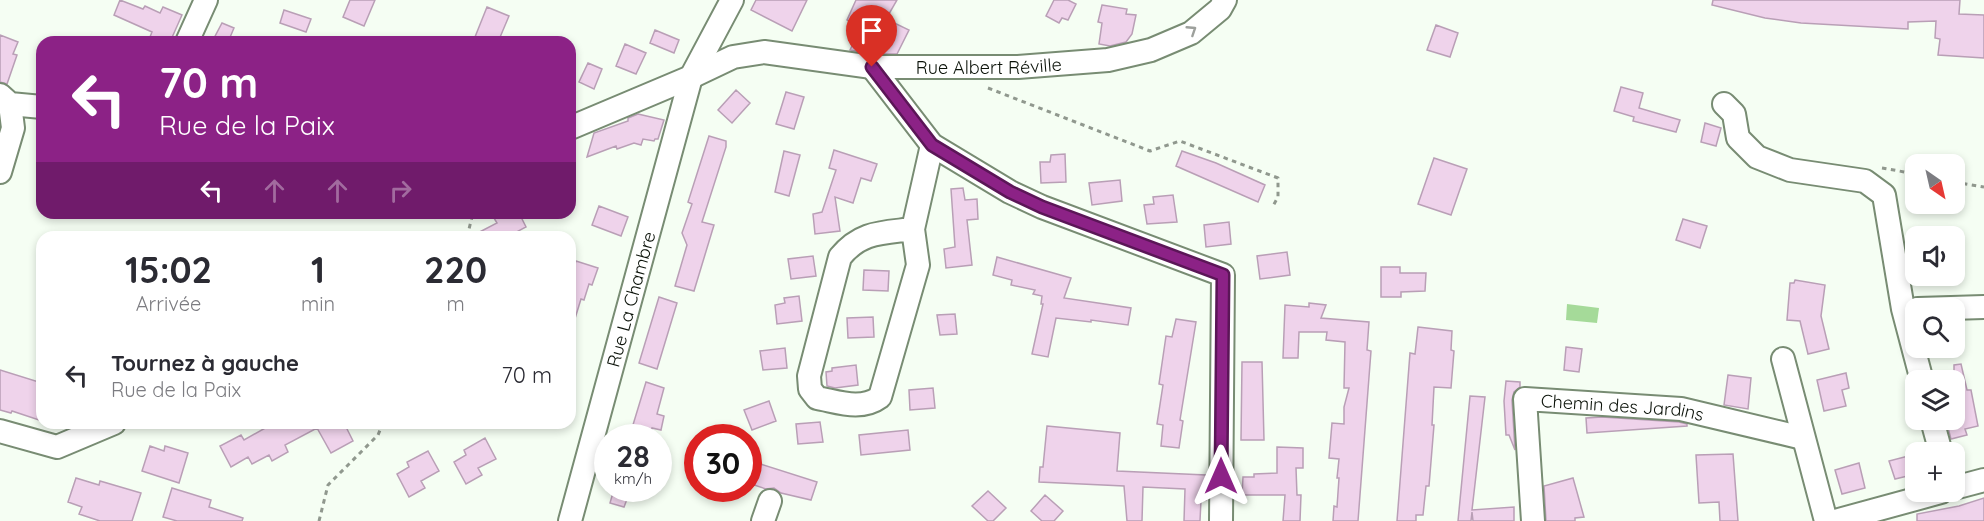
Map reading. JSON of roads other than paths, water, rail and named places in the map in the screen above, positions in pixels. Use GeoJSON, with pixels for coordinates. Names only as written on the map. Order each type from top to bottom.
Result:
{"type":"FeatureCollection","features":[{"type":"Feature","properties":{"kind":"street"},"geometry":{"type":"LineString","coordinates":[[190,36],[206,0]]}},
{"type":"Feature","properties":{"kind":"street","name":"Rue La Chambre"},"geometry":{"type":"LineString","coordinates":[[570,521],[691,77],[732,0]]}},
{"type":"Feature","properties":{"kind":"street","name":"Rue Albert Réville"},"geometry":{"type":"LineString","coordinates":[[576,125],[733,57],[764,52],[872,67],[1018,67],[1108,60],[1151,50],[1191,33],[1220,9],[1225,0]]}},
{"type":"Feature","properties":{"kind":"street"},"geometry":{"type":"LineString","coordinates":[[872,67],[932,145],[1010,192],[1042,207],[1223,275],[1221,521]]}},
{"type":"Feature","properties":{"kind":"street"},"geometry":{"type":"LineString","coordinates":[[0,172],[13,128],[5,100],[36,106]]}},
{"type":"Feature","properties":{"kind":"street"},"geometry":{"type":"LineString","coordinates":[[1724,104],[1734,114],[1738,138],[1757,157],[1790,170],[1865,181],[1884,195],[1909,298]]}},
{"type":"Feature","properties":{"kind":"street"},"geometry":{"type":"LineString","coordinates":[[913,229],[871,235],[857,240],[848,246],[840,257],[809,376],[810,389],[817,398],[856,406],[872,403],[880,397],[918,264],[913,229],[932,145]]}},
{"type":"Feature","properties":{"kind":"street"},"geometry":{"type":"LineString","coordinates":[[1965,308],[1984,307]]}},
{"type":"Feature","properties":{"kind":"street"},"geometry":{"type":"LineString","coordinates":[[1783,359],[1826,521]]}},
{"type":"Feature","properties":{"kind":"street","name":"Chemin des Jardins"},"geometry":{"type":"LineString","coordinates":[[1533,521],[1525,399],[1681,409],[1803,438]]}},
{"type":"Feature","properties":{"kind":"street"},"geometry":{"type":"LineString","coordinates":[[0,431],[57,447],[100,429]]}},
{"type":"Feature","properties":{"kind":"street"},"geometry":{"type":"LineString","coordinates":[[1965,485],[1984,480]]}},
{"type":"Feature","properties":{"kind":"street"},"geometry":{"type":"LineString","coordinates":[[1835,521],[1905,502]]}}]}
